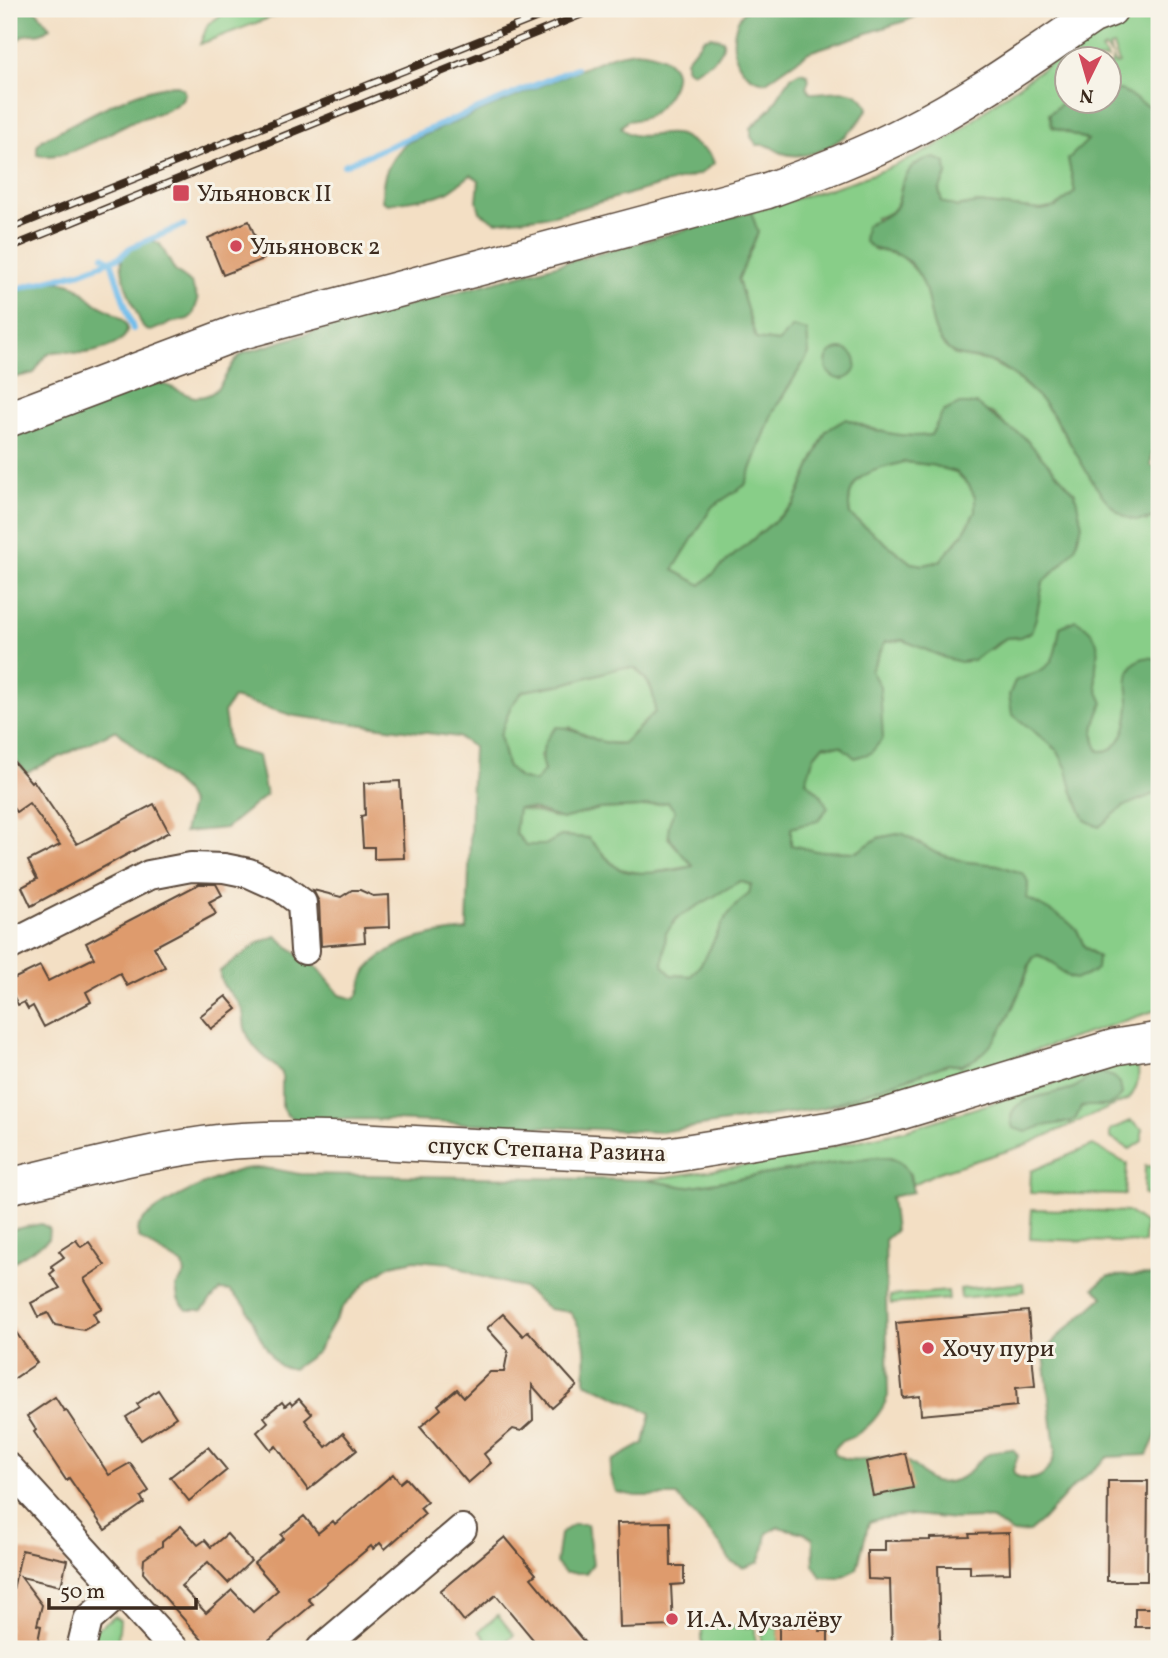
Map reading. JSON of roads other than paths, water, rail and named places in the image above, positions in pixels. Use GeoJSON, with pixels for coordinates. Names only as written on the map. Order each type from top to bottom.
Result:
{"type":"FeatureCollection","features":[{"type":"Feature","properties":{"kind":"main road"},"geometry":{"type":"LineString","coordinates":[[9,419],[239,332],[766,191],[818,172],[859,156],[954,107],[1092,16],[1110,9]]}},
{"type":"Feature","properties":{"kind":"main road","name":"спуск Степана Разина"},"geometry":{"type":"LineString","coordinates":[[9,1186],[126,1159],[224,1142],[346,1140],[663,1156],[831,1129],[894,1113],[1115,1047],[1155,1042]]}},
{"type":"Feature","properties":{"kind":"street"},"geometry":{"type":"LineString","coordinates":[[9,946],[149,876],[191,867],[224,868],[249,873],[282,888],[302,903],[305,950]]}},
{"type":"Feature","properties":{"kind":"street"},"geometry":{"type":"LineString","coordinates":[[9,1468],[174,1649]]}},
{"type":"Feature","properties":{"kind":"street"},"geometry":{"type":"LineString","coordinates":[[321,1649],[463,1529]]}},
{"type":"Feature","properties":{"kind":"street"},"geometry":{"type":"LineString","coordinates":[[81,1649],[88,1620],[121,1591]]}},
{"type":"Feature","properties":{"kind":"waterway"},"geometry":{"type":"LineString","coordinates":[[344,165],[576,68]]}},
{"type":"Feature","properties":{"kind":"waterway"},"geometry":{"type":"LineString","coordinates":[[9,291],[81,272],[120,257],[130,248],[184,225]]}},
{"type":"Feature","properties":{"kind":"waterway"},"geometry":{"type":"LineString","coordinates":[[103,256],[111,261],[133,329]]}},
{"type":"Feature","properties":{"kind":"railway"},"geometry":{"type":"LineString","coordinates":[[9,229],[558,9]]}},
{"type":"Feature","properties":{"kind":"railway"},"geometry":{"type":"LineString","coordinates":[[9,248],[595,9]]}},
{"type":"Feature","properties":{"kind":"place","name":"Ульяновск II"},"geometry":{"type":"Point","coordinates":[181,193]}},
{"type":"Feature","properties":{"kind":"place","name":"Ульяновск 2"},"geometry":{"type":"Point","coordinates":[236,246]}},
{"type":"Feature","properties":{"kind":"place","name":"Хочу пури"},"geometry":{"type":"Point","coordinates":[928,1348]}},
{"type":"Feature","properties":{"kind":"place","name":"И.А. Музалёву"},"geometry":{"type":"Point","coordinates":[672,1619]}}]}
